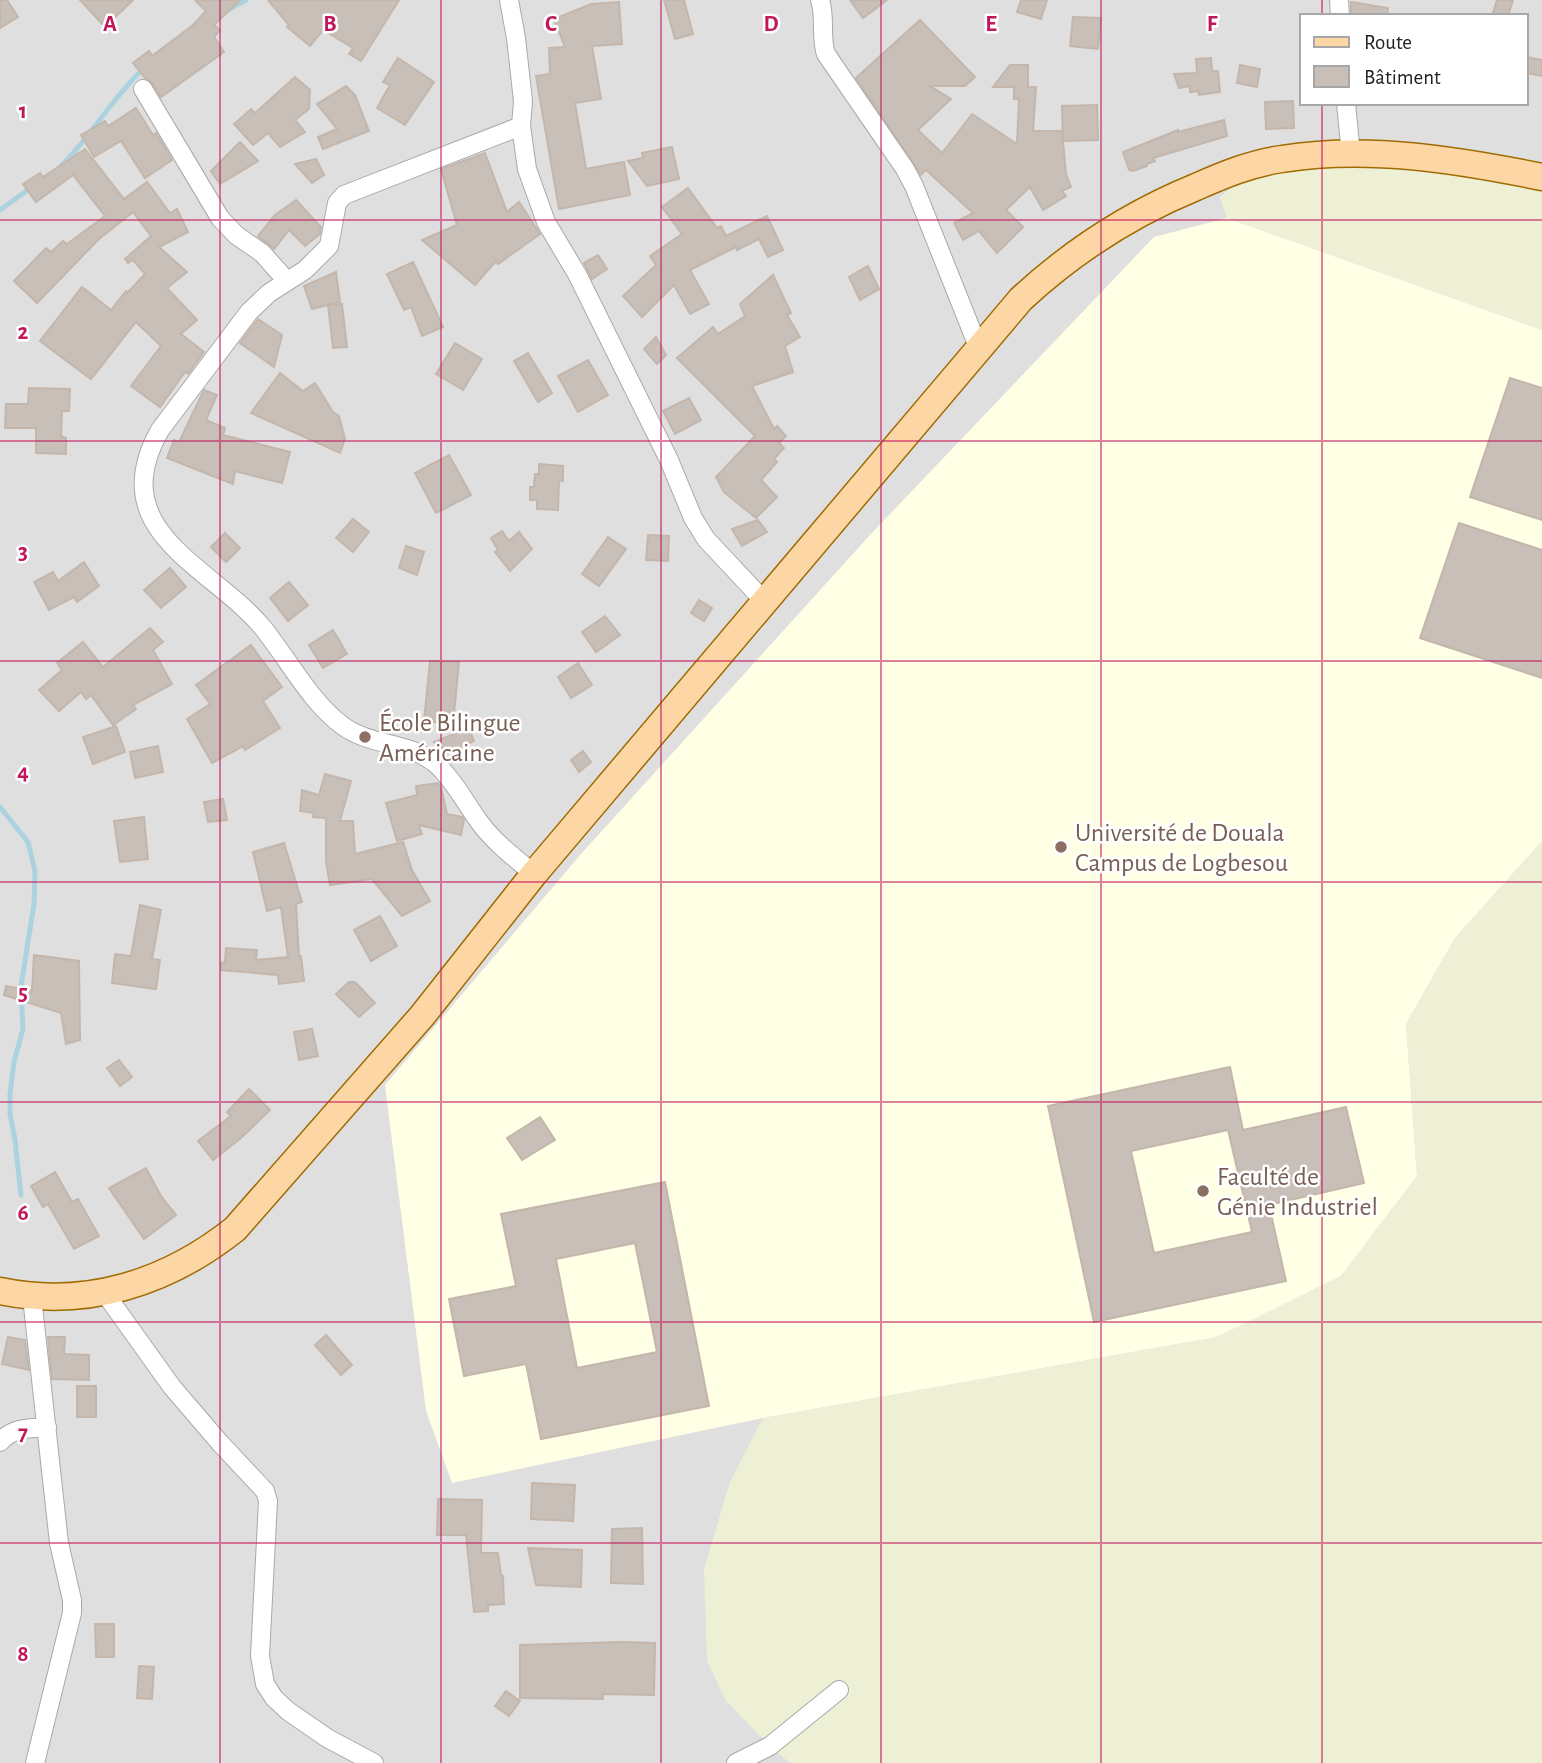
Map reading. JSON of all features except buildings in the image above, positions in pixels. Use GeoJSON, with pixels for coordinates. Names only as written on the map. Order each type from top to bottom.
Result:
{"type":"FeatureCollection","features":[{"type":"Feature","properties":{"kind":"main road"},"geometry":{"type":"LineString","coordinates":[[0,1291],[32,1297],[104,1292],[173,1269],[206,1252],[234,1229],[422,1016],[534,874],[1021,299],[1055,267],[1092,240],[1131,217],[1183,192],[1247,167],[1281,159],[1351,155],[1405,156],[1478,164],[1542,177]]}},
{"type":"Feature","properties":{"kind":"street"},"geometry":{"type":"LineString","coordinates":[[509,0],[523,101],[521,126],[527,169],[546,222],[595,311],[669,460],[693,518],[706,539],[764,601]]}},
{"type":"Feature","properties":{"kind":"street"},"geometry":{"type":"LineString","coordinates":[[820,0],[824,14],[826,54],[914,186],[979,349]]}},
{"type":"Feature","properties":{"kind":"street"},"geometry":{"type":"LineString","coordinates":[[143,89],[220,218],[262,253],[287,281]]}},
{"type":"Feature","properties":{"kind":"street"},"geometry":{"type":"LineString","coordinates":[[1346,105],[1351,155]]}},
{"type":"Feature","properties":{"kind":"street"},"geometry":{"type":"LineString","coordinates":[[521,126],[344,195],[337,203],[329,246],[304,270],[269,293],[249,312],[160,430],[149,450],[144,474],[146,498],[158,531],[181,557],[245,609],[261,626],[329,715],[359,735],[418,754],[438,766],[497,842],[534,874]]}},
{"type":"Feature","properties":{"kind":"street"},"geometry":{"type":"LineString","coordinates":[[104,1292],[172,1387],[265,1491],[268,1501],[260,1656],[265,1684],[274,1698],[288,1711],[327,1738],[374,1763]]}},
{"type":"Feature","properties":{"kind":"street"},"geometry":{"type":"LineString","coordinates":[[32,1297],[59,1543],[72,1600],[72,1613],[35,1763]]}},
{"type":"Feature","properties":{"kind":"street"},"geometry":{"type":"LineString","coordinates":[[0,1443],[6,1435],[17,1429],[47,1427]]}},
{"type":"Feature","properties":{"kind":"street"},"geometry":{"type":"LineString","coordinates":[[736,1763],[770,1746],[839,1690]]}},
{"type":"Feature","properties":{"kind":"shaded area"},"geometry":{"type":"Polygon","coordinates":[[[0,0],[1542,0],[1542,1763],[0,1763],[0,0]]]}},
{"type":"Feature","properties":{"kind":"shaded area"},"geometry":{"type":"Polygon","coordinates":[[[1302,160],[1419,164],[1542,189],[1542,330],[1227,218],[1220,197],[1253,170],[1302,160]]]}},
{"type":"Feature","properties":{"kind":"shaded area","name":"Université de Douala Campus de Logbesou"},"geometry":{"type":"Polygon","coordinates":[[[1227,218],[1542,330],[1542,841],[1455,938],[1406,1024],[1417,1176],[1341,1276],[1217,1337],[763,1418],[452,1483],[426,1411],[385,1085],[581,854],[870,535],[1154,237],[1227,218]]]}},
{"type":"Feature","properties":{"kind":"shaded area"},"geometry":{"type":"Polygon","coordinates":[[[1542,841],[1542,1763],[790,1763],[726,1701],[707,1661],[704,1569],[730,1482],[763,1418],[1217,1337],[1341,1276],[1417,1176],[1406,1024],[1455,938],[1542,841]]]}},
{"type":"Feature","properties":{"kind":"waterway"},"geometry":{"type":"LineString","coordinates":[[226,11],[246,0]]}},
{"type":"Feature","properties":{"kind":"waterway"},"geometry":{"type":"LineString","coordinates":[[60,167],[144,68]]}},
{"type":"Feature","properties":{"kind":"waterway"},"geometry":{"type":"LineString","coordinates":[[0,210],[32,187]]}},
{"type":"Feature","properties":{"kind":"waterway"},"geometry":{"type":"LineString","coordinates":[[0,807],[28,842],[35,871],[34,904],[21,986],[23,1029],[14,1062],[10,1094],[10,1114],[21,1195]]}},
{"type":"Feature","properties":{"kind":"place","name":"École Bilingue Américaine"},"geometry":{"type":"Point","coordinates":[365,737]}},
{"type":"Feature","properties":{"kind":"place","name":"Université de Douala Campus de Logbesou"},"geometry":{"type":"Point","coordinates":[1061,847]}},
{"type":"Feature","properties":{"kind":"place","name":"Faculté de Génie Industriel"},"geometry":{"type":"Point","coordinates":[1203,1191]}}]}
